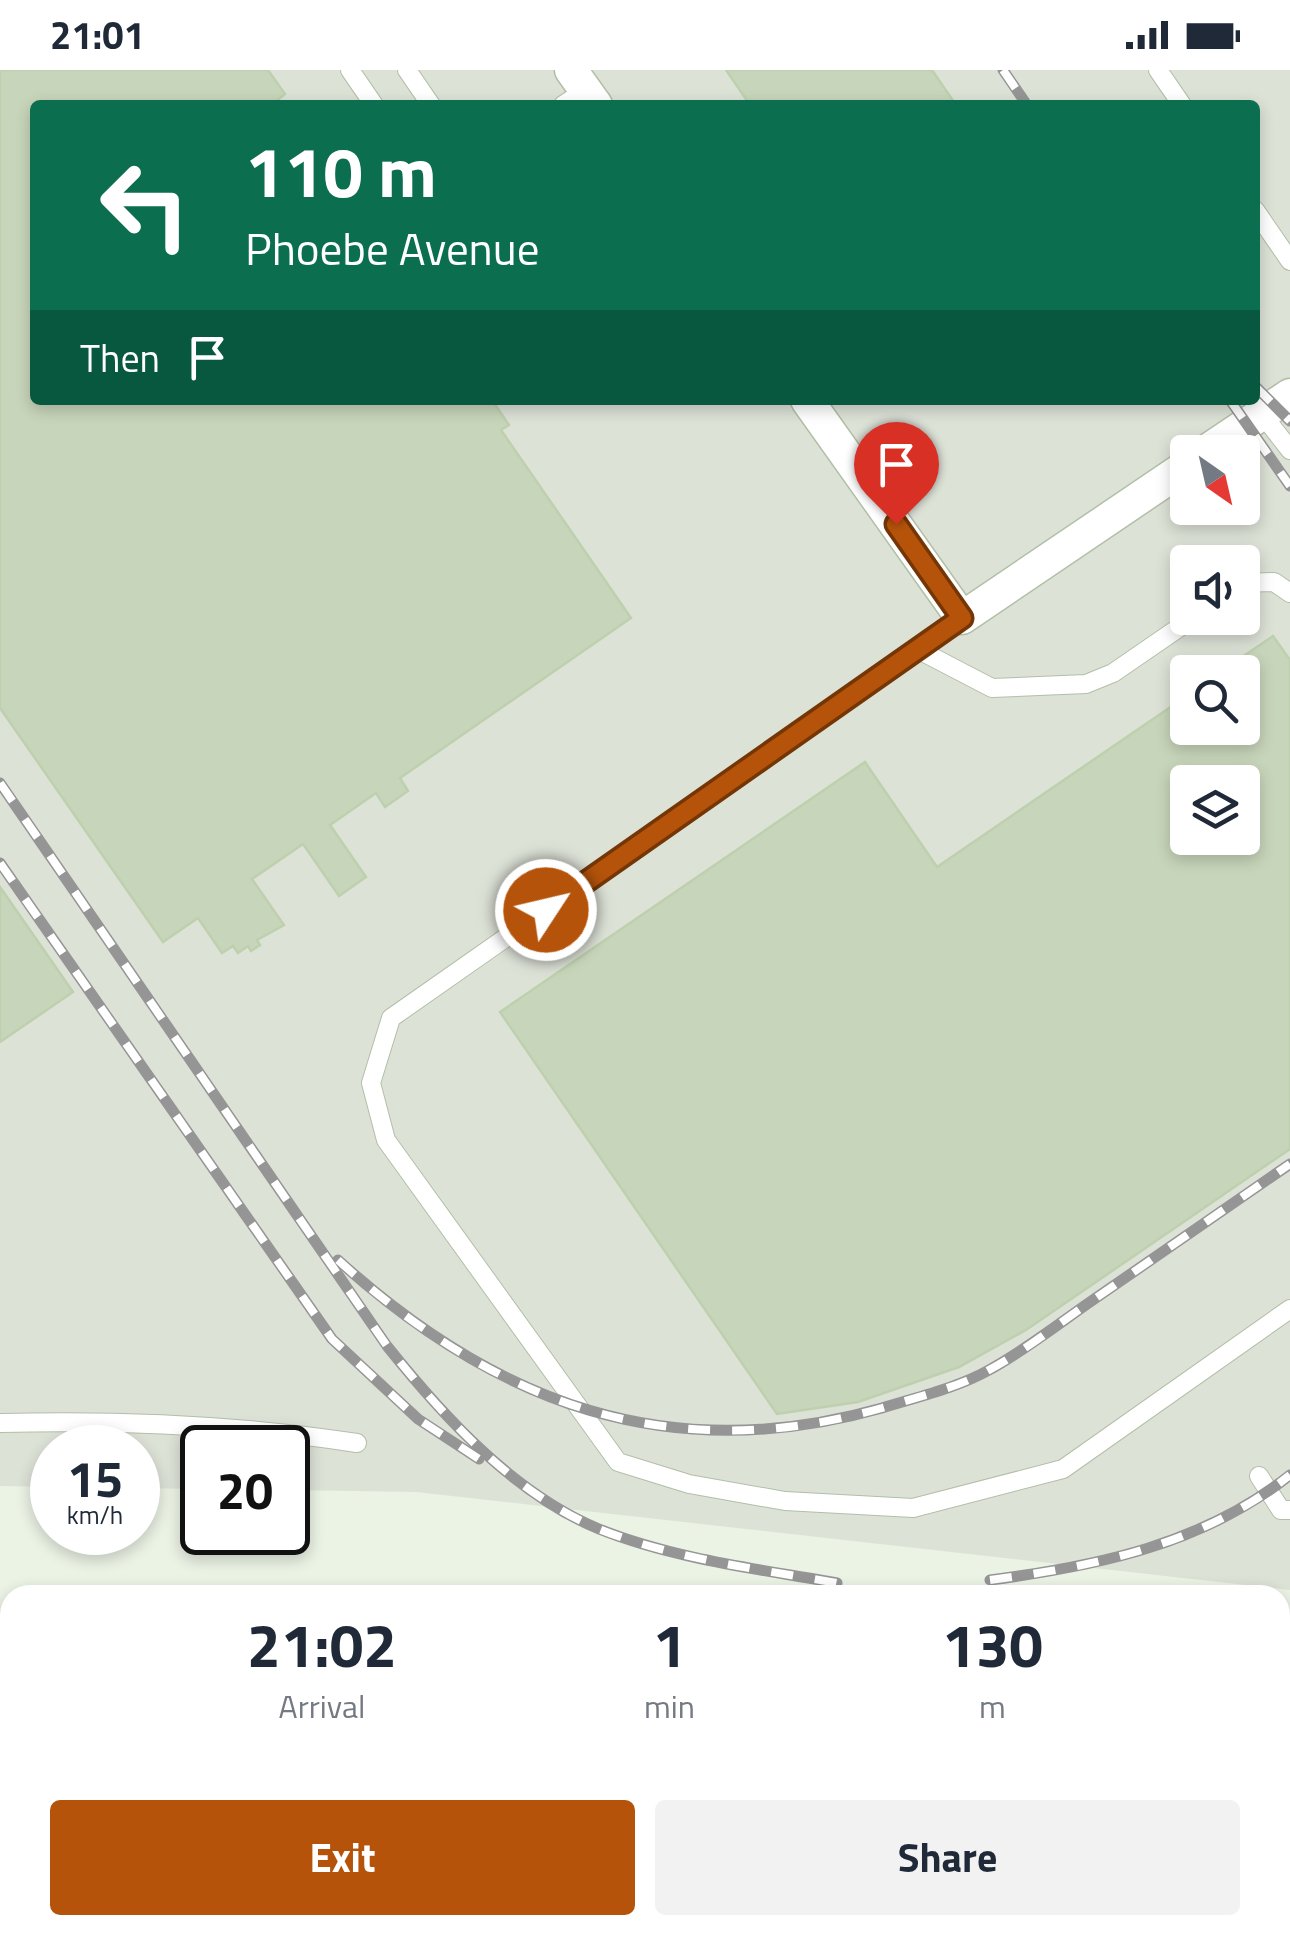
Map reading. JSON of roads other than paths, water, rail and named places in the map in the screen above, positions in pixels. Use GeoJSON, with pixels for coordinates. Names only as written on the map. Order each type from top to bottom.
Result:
{"type":"FeatureCollection","features":[{"type":"Feature","properties":{"kind":"street"},"geometry":{"type":"LineString","coordinates":[[1230,435],[1290,395]]}},
{"type":"Feature","properties":{"kind":"street"},"geometry":{"type":"LineString","coordinates":[[811,405],[962,618],[1170,476]]}},
{"type":"Feature","properties":{"kind":"lane"},"geometry":{"type":"LineString","coordinates":[[350,70],[371,100]]}},
{"type":"Feature","properties":{"kind":"lane"},"geometry":{"type":"LineString","coordinates":[[407,70],[428,100]]}},
{"type":"Feature","properties":{"kind":"lane"},"geometry":{"type":"LineString","coordinates":[[1158,70],[1179,100]]}},
{"type":"Feature","properties":{"kind":"lane"},"geometry":{"type":"LineString","coordinates":[[1260,217],[1290,261]]}},
{"type":"Feature","properties":{"kind":"lane"},"geometry":{"type":"LineString","coordinates":[[1262,414],[1290,450]]}},
{"type":"Feature","properties":{"kind":"lane"},"geometry":{"type":"LineString","coordinates":[[1260,582],[1274,582],[1290,593]]}},
{"type":"Feature","properties":{"kind":"lane"},"geometry":{"type":"LineString","coordinates":[[962,618],[391,1018],[371,1083],[386,1140],[618,1462],[688,1484],[785,1501],[913,1508],[1062,1469],[1290,1309]]}},
{"type":"Feature","properties":{"kind":"lane"},"geometry":{"type":"LineString","coordinates":[[917,649],[992,688],[1086,684],[1114,673],[1170,634]]}},
{"type":"Feature","properties":{"kind":"lane"},"geometry":{"type":"LineString","coordinates":[[0,1423],[64,1422],[301,1434],[357,1443]]}},
{"type":"Feature","properties":{"kind":"lane"},"geometry":{"type":"LineString","coordinates":[[1259,1476],[1281,1510],[1290,1510]]}},
{"type":"Feature","properties":{"kind":"railway"},"geometry":{"type":"LineString","coordinates":[[1003,70],[1024,100]]}},
{"type":"Feature","properties":{"kind":"railway"},"geometry":{"type":"LineString","coordinates":[[1260,391],[1290,421]]}},
{"type":"Feature","properties":{"kind":"railway"},"geometry":{"type":"LineString","coordinates":[[1233,405],[1290,486]]}},
{"type":"Feature","properties":{"kind":"railway"},"geometry":{"type":"LineString","coordinates":[[0,783],[387,1346],[482,1451],[538,1495],[599,1529],[686,1556],[837,1583]]}},
{"type":"Feature","properties":{"kind":"railway"},"geometry":{"type":"LineString","coordinates":[[0,863],[332,1339],[418,1419],[479,1459]]}},
{"type":"Feature","properties":{"kind":"railway"},"geometry":{"type":"LineString","coordinates":[[338,1260],[398,1310],[460,1352],[524,1386],[590,1410],[659,1426],[730,1430],[804,1425],[882,1408],[989,1370],[1290,1164]]}},
{"type":"Feature","properties":{"kind":"railway"},"geometry":{"type":"LineString","coordinates":[[990,1580],[1070,1567],[1148,1548],[1222,1519],[1290,1475]]}}]}
